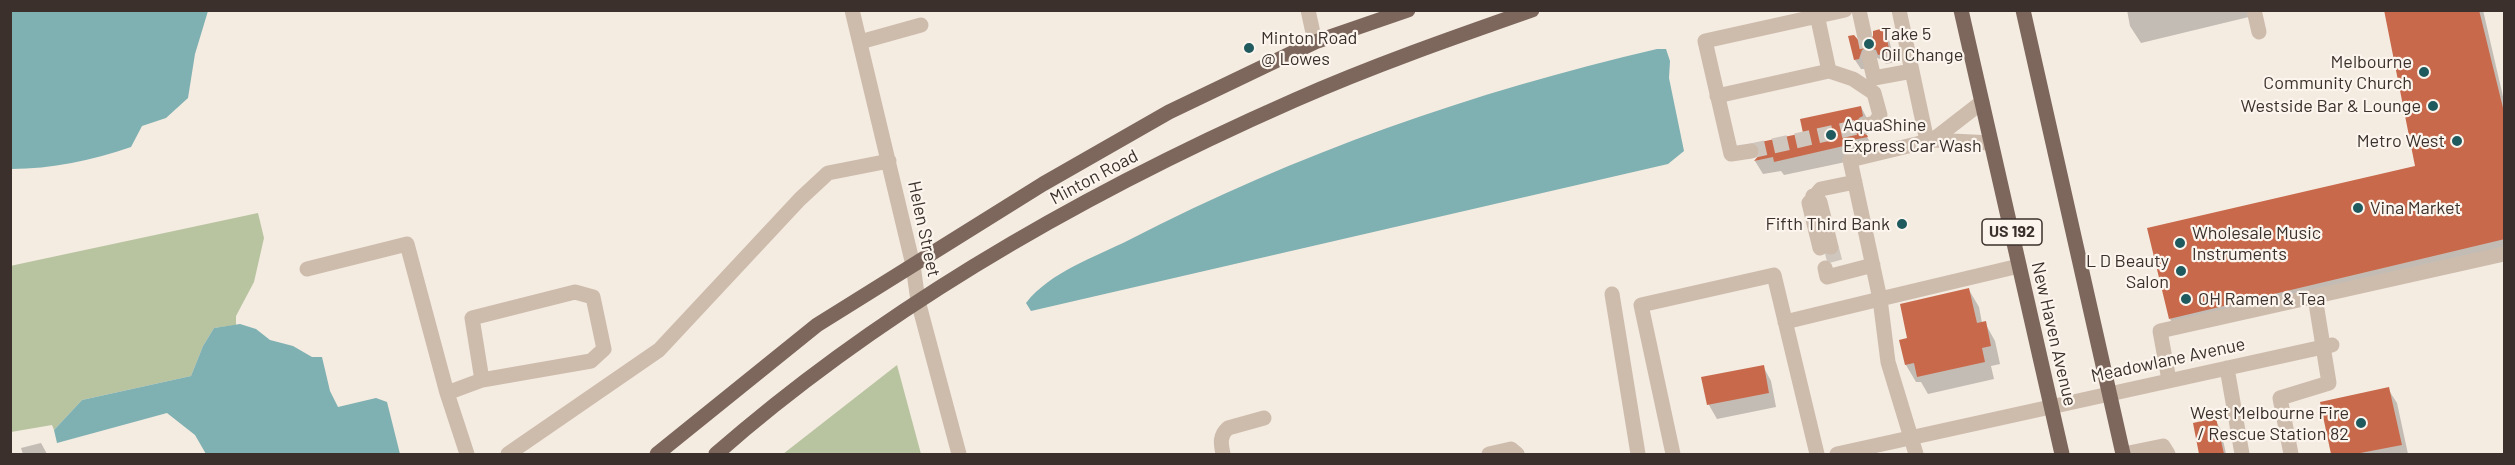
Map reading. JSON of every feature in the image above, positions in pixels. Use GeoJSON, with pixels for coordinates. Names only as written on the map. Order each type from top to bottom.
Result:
{"type":"FeatureCollection","features":[{"type":"Feature","properties":{"kind":"main road","name":"Minton Road"},"geometry":{"type":"LineString","coordinates":[[657,454],[817,325],[1043,184],[1169,112],[1315,42],[1407,10]]}},
{"type":"Feature","properties":{"kind":"main road","name":"Minton Road"},"geometry":{"type":"LineString","coordinates":[[716,454],[803,384],[918,301],[1078,205],[1274,110],[1412,52],[1532,10]]}},
{"type":"Feature","properties":{"kind":"main road","name":"New Haven Avenue"},"geometry":{"type":"LineString","coordinates":[[1961,10],[2062,454]]}},
{"type":"Feature","properties":{"kind":"main road"},"geometry":{"type":"LineString","coordinates":[[2023,10],[2124,454]]}},
{"type":"Feature","properties":{"kind":"street","name":"Helen Street"},"geometry":{"type":"LineString","coordinates":[[852,10],[913,265],[918,301],[959,454]]}},
{"type":"Feature","properties":{"kind":"street"},"geometry":{"type":"LineString","coordinates":[[1308,10],[1315,42]]}},
{"type":"Feature","properties":{"kind":"street"},"geometry":{"type":"LineString","coordinates":[[1751,151],[1731,154],[1705,41],[1816,13],[1845,10]]}},
{"type":"Feature","properties":{"kind":"street"},"geometry":{"type":"LineString","coordinates":[[1859,10],[1864,33]]}},
{"type":"Feature","properties":{"kind":"street"},"geometry":{"type":"LineString","coordinates":[[1899,10],[1930,141]]}},
{"type":"Feature","properties":{"kind":"street"},"geometry":{"type":"LineString","coordinates":[[2254,10],[2259,32]]}},
{"type":"Feature","properties":{"kind":"street"},"geometry":{"type":"LineString","coordinates":[[1816,13],[1829,71]]}},
{"type":"Feature","properties":{"kind":"street"},"geometry":{"type":"LineString","coordinates":[[860,42],[921,25]]}},
{"type":"Feature","properties":{"kind":"street"},"geometry":{"type":"LineString","coordinates":[[1869,57],[1874,78],[1912,71]]}},
{"type":"Feature","properties":{"kind":"street"},"geometry":{"type":"LineString","coordinates":[[1718,96],[1829,71],[1853,79],[1874,93],[1880,115],[1875,123],[1866,126]]}},
{"type":"Feature","properties":{"kind":"street"},"geometry":{"type":"LineString","coordinates":[[1930,141],[1982,102]]}},
{"type":"Feature","properties":{"kind":"street"},"geometry":{"type":"LineString","coordinates":[[1916,454],[1888,362],[1880,299],[1850,160],[1930,141],[1991,143]]}},
{"type":"Feature","properties":{"kind":"street"},"geometry":{"type":"LineString","coordinates":[[508,454],[659,350],[800,199],[828,173],[889,161]]}},
{"type":"Feature","properties":{"kind":"street"},"geometry":{"type":"LineString","coordinates":[[1826,247],[1809,203],[1821,189],[1855,182]]}},
{"type":"Feature","properties":{"kind":"street"},"geometry":{"type":"LineString","coordinates":[[307,269],[407,244],[447,393],[467,454]]}},
{"type":"Feature","properties":{"kind":"street"},"geometry":{"type":"LineString","coordinates":[[2169,380],[2160,331],[2505,254]]}},
{"type":"Feature","properties":{"kind":"street"},"geometry":{"type":"LineString","coordinates":[[1833,270],[1873,265]]}},
{"type":"Feature","properties":{"kind":"street"},"geometry":{"type":"LineString","coordinates":[[1785,322],[2019,266]]}},
{"type":"Feature","properties":{"kind":"street"},"geometry":{"type":"LineString","coordinates":[[1673,454],[1641,305],[1774,274],[1817,454]]}},
{"type":"Feature","properties":{"kind":"street"},"geometry":{"type":"LineString","coordinates":[[447,393],[482,380],[591,361],[604,349],[593,297],[575,292],[472,318],[482,380]]}},
{"type":"Feature","properties":{"kind":"street"},"geometry":{"type":"LineString","coordinates":[[1612,294],[1638,454]]}},
{"type":"Feature","properties":{"kind":"street"},"geometry":{"type":"LineString","coordinates":[[2290,454],[2280,398],[2329,383],[2327,346],[2314,297]]}},
{"type":"Feature","properties":{"kind":"street","name":"Meadowlane Avenue"},"geometry":{"type":"LineString","coordinates":[[1837,454],[2327,346]]}},
{"type":"Feature","properties":{"kind":"street"},"geometry":{"type":"LineString","coordinates":[[2227,368],[2242,454]]}},
{"type":"Feature","properties":{"kind":"street"},"geometry":{"type":"LineString","coordinates":[[1223,454],[1221,441],[1228,428],[1264,418]]}},
{"type":"Feature","properties":{"kind":"street"},"geometry":{"type":"LineString","coordinates":[[2124,454],[2163,446],[2168,454]]}},
{"type":"Feature","properties":{"kind":"street"},"geometry":{"type":"LineString","coordinates":[[1489,454],[1511,450],[1517,454]]}},
{"type":"Feature","properties":{"kind":"green space"},"geometry":{"type":"Polygon","coordinates":[[[258,213],[264,238],[254,282],[236,316],[236,325],[214,328],[203,346],[191,376],[82,400],[54,430],[52,425],[11,432],[10,266],[258,213]]]}},
{"type":"Feature","properties":{"kind":"green space"},"geometry":{"type":"Polygon","coordinates":[[[897,365],[921,454],[783,454],[897,365]]]}},
{"type":"Feature","properties":{"kind":"water"},"geometry":{"type":"Polygon","coordinates":[[[11,10],[208,11],[195,54],[188,98],[166,118],[142,126],[131,147],[72,163],[11,169],[11,10]]]}},
{"type":"Feature","properties":{"kind":"water"},"geometry":{"type":"Polygon","coordinates":[[[1657,49],[1666,49],[1670,61],[1669,78],[1684,151],[1668,164],[1031,311],[1026,303],[1047,282],[1074,266],[1193,209],[1322,153],[1453,105],[1588,66],[1657,49]]]}},
{"type":"Feature","properties":{"kind":"water"},"geometry":{"type":"Polygon","coordinates":[[[240,324],[256,329],[270,340],[293,346],[312,357],[322,357],[330,391],[338,407],[376,398],[387,402],[400,454],[206,454],[195,435],[167,413],[57,443],[54,430],[82,400],[191,376],[203,346],[214,328],[240,324]]]}},
{"type":"Feature","properties":{"kind":"building","name":"Metro West"},"geometry":{"type":"Polygon","coordinates":[[[2384,10],[2479,10],[2505,116],[2505,239],[2169,319],[2147,228],[2415,166],[2384,10]]]}},
{"type":"Feature","properties":{"kind":"building","name":"Take 5 Oil Change"},"geometry":{"type":"Polygon","coordinates":[[[1884,28],[1890,52],[1878,55],[1876,50],[1867,47],[1862,50],[1859,59],[1854,60],[1848,36],[1854,35],[1860,42],[1867,42],[1873,36],[1873,31],[1884,28]]]}},
{"type":"Feature","properties":{"kind":"building","name":"AquaShine Express Car Wash"},"geometry":{"type":"Polygon","coordinates":[[[1861,106],[1863,116],[1859,118],[1856,127],[1859,132],[1868,137],[1847,141],[1848,145],[1774,162],[1773,157],[1754,161],[1760,154],[1756,143],[1803,133],[1800,119],[1861,106]]]}},
{"type":"Feature","properties":{"kind":"building"},"geometry":{"type":"Polygon","coordinates":[[[1969,288],[1977,323],[1986,321],[1991,346],[1982,348],[1985,362],[1917,377],[1914,363],[1905,365],[1899,340],[1907,338],[1900,304],[1969,288]]]}},
{"type":"Feature","properties":{"kind":"building"},"geometry":{"type":"Polygon","coordinates":[[[1764,365],[1769,393],[1707,405],[1701,377],[1764,365]]]}},
{"type":"Feature","properties":{"kind":"building","name":"West Melbourne Fire / Rescue Station 82"},"geometry":{"type":"Polygon","coordinates":[[[2389,387],[2402,445],[2355,454],[2331,454],[2320,402],[2389,387]]]}},
{"type":"Feature","properties":{"kind":"building"},"geometry":{"type":"Polygon","coordinates":[[[2216,418],[2224,454],[2199,454],[2193,423],[2216,418]]]}},
{"type":"Feature","properties":{"kind":"tunnel"},"geometry":{"type":"LineString","coordinates":[[1864,33],[1869,57]]}},
{"type":"Feature","properties":{"kind":"tunnel"},"geometry":{"type":"LineString","coordinates":[[1751,151],[1866,125]]}},
{"type":"Feature","properties":{"kind":"tunnel"},"geometry":{"type":"LineString","coordinates":[[1831,247],[1836,266]]}},
{"type":"Feature","properties":{"kind":"place","name":"Take 5 Oil Change"},"geometry":{"type":"Point","coordinates":[1869,44]}},
{"type":"Feature","properties":{"kind":"place","name":"Minton Road @ Lowes"},"geometry":{"type":"Point","coordinates":[1249,48]}},
{"type":"Feature","properties":{"kind":"place","name":"Melbourne Community Church"},"geometry":{"type":"Point","coordinates":[2424,72]}},
{"type":"Feature","properties":{"kind":"place","name":"Westside Bar & Lounge"},"geometry":{"type":"Point","coordinates":[2433,106]}},
{"type":"Feature","properties":{"kind":"place","name":"AquaShine Express Car Wash"},"geometry":{"type":"Point","coordinates":[1831,135]}},
{"type":"Feature","properties":{"kind":"place","name":"Metro West"},"geometry":{"type":"Point","coordinates":[2457,141]}},
{"type":"Feature","properties":{"kind":"place","name":"Vina Market"},"geometry":{"type":"Point","coordinates":[2358,208]}},
{"type":"Feature","properties":{"kind":"place","name":"Fifth Third Bank"},"geometry":{"type":"Point","coordinates":[1902,224]}},
{"type":"Feature","properties":{"kind":"place","name":"Wholesale Music Instruments"},"geometry":{"type":"Point","coordinates":[2180,243]}},
{"type":"Feature","properties":{"kind":"place","name":"L D Beauty Salon"},"geometry":{"type":"Point","coordinates":[2181,271]}},
{"type":"Feature","properties":{"kind":"place","name":"OH Ramen & Tea"},"geometry":{"type":"Point","coordinates":[2186,299]}},
{"type":"Feature","properties":{"kind":"place","name":"West Melbourne Fire / Rescue Station 82"},"geometry":{"type":"Point","coordinates":[2361,423]}}]}
